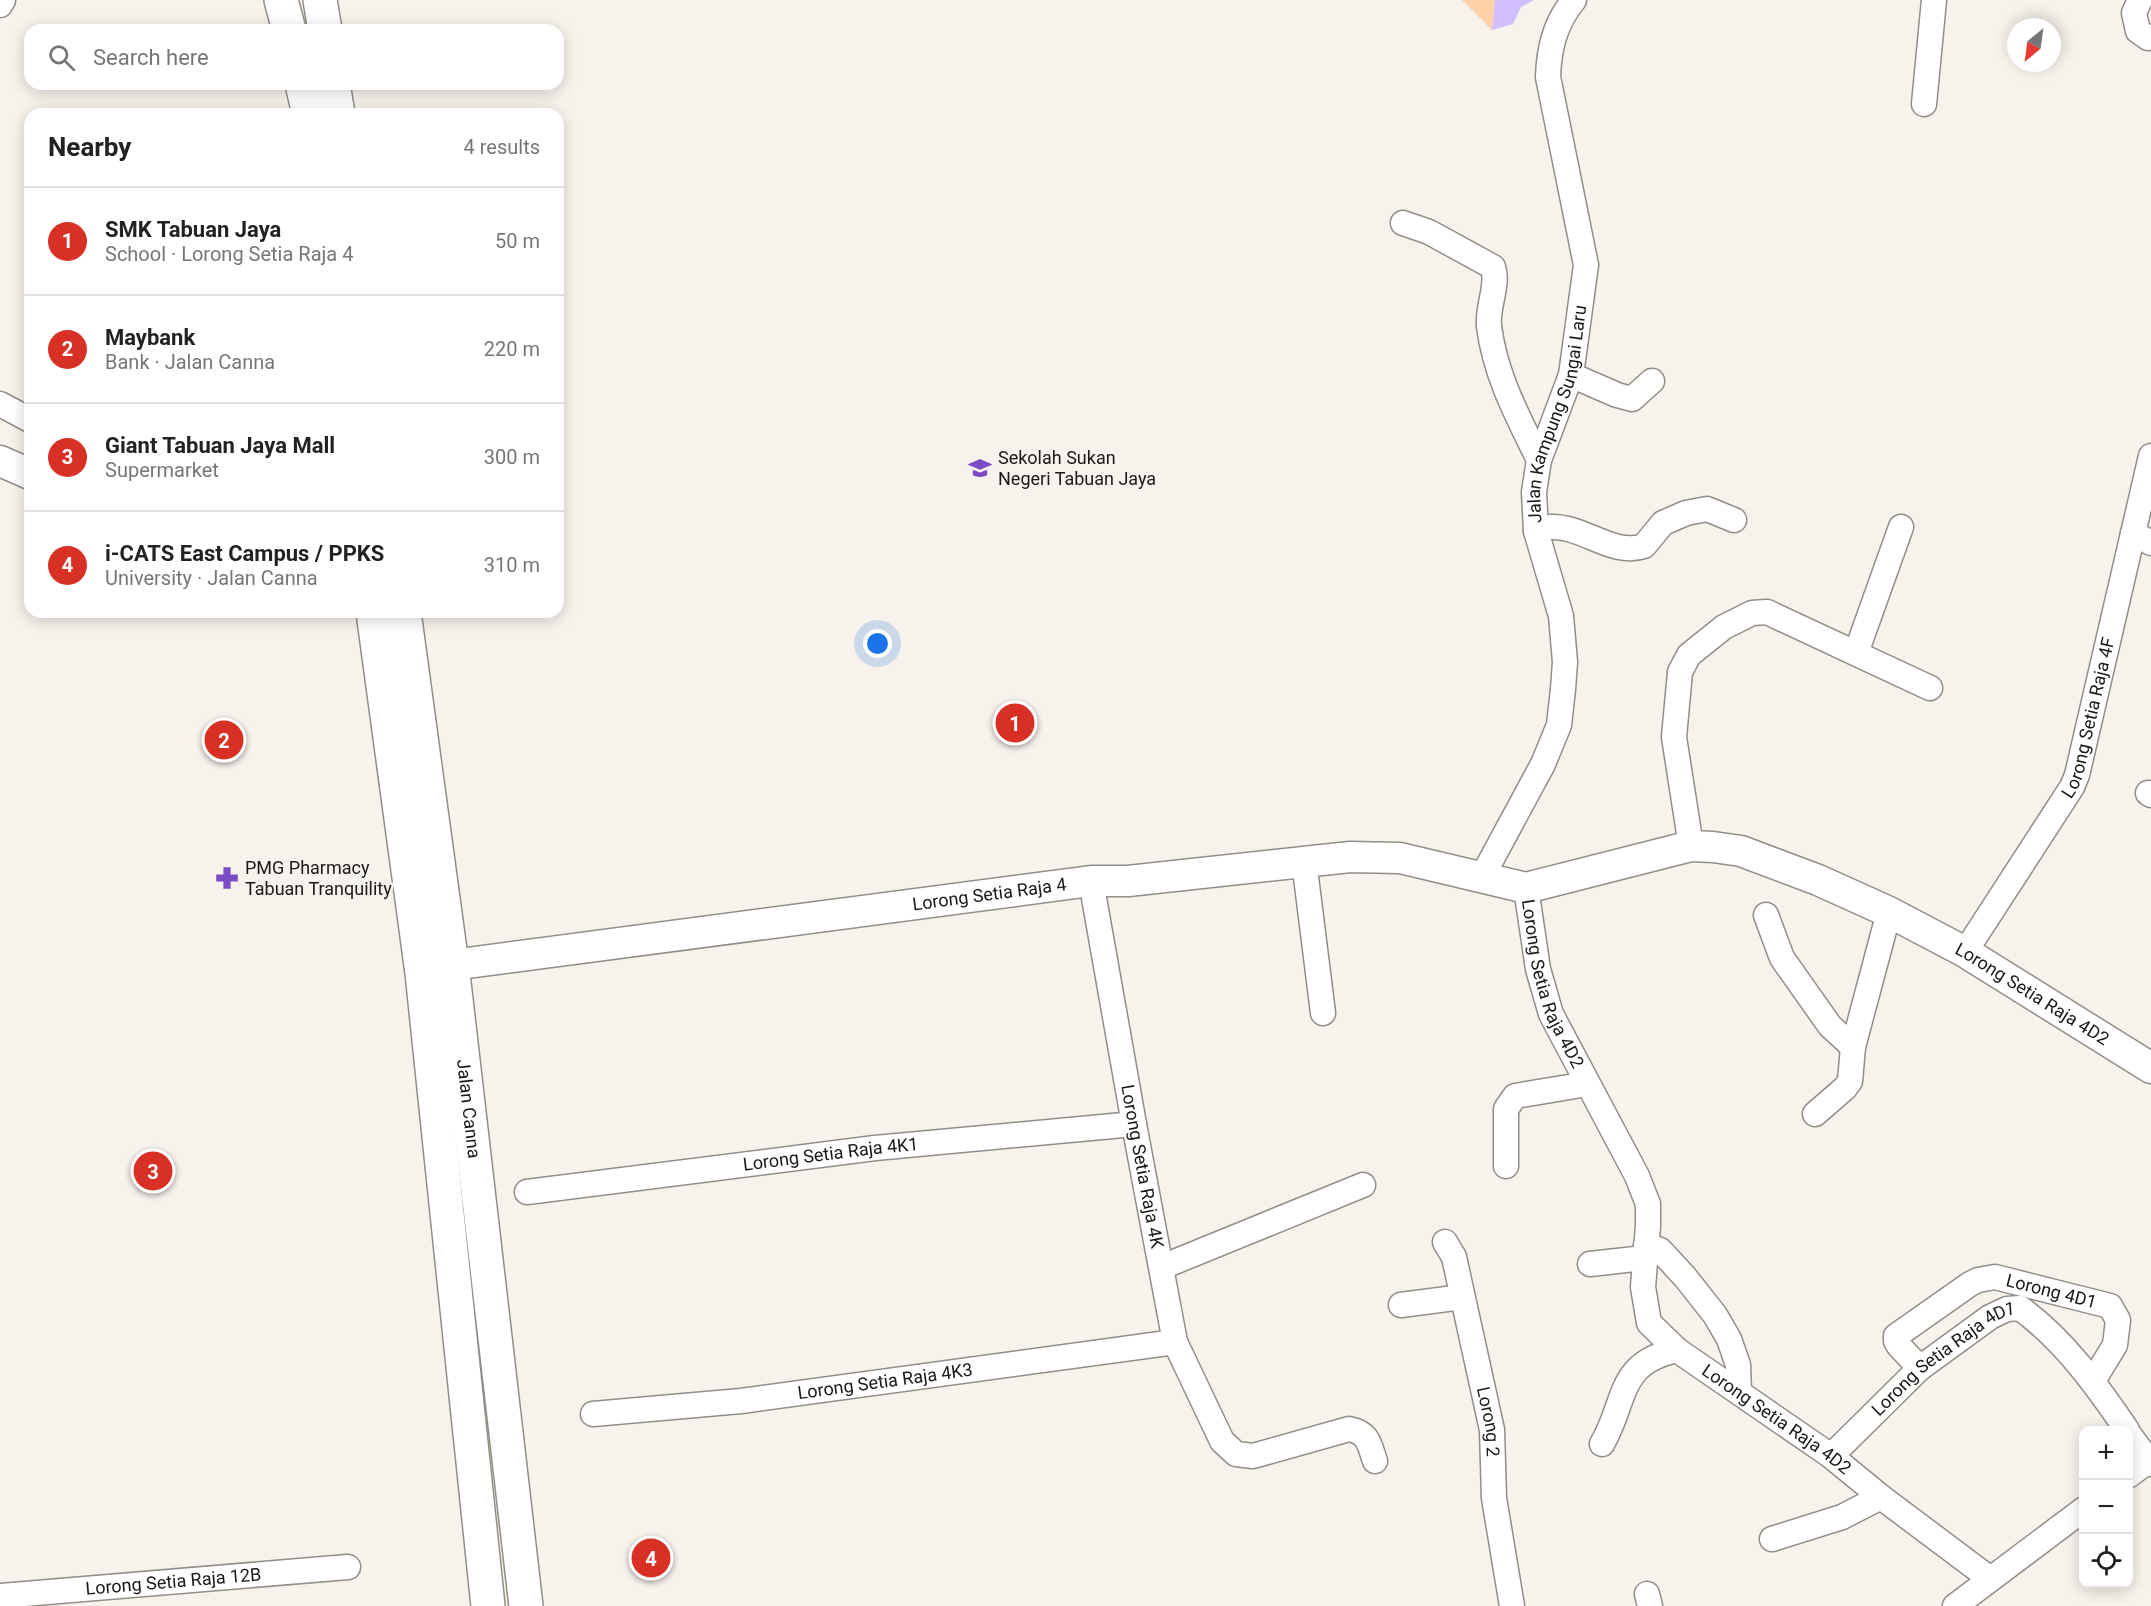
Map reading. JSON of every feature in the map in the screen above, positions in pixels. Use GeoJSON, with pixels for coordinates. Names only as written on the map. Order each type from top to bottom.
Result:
{"type":"FeatureCollection","features":[{"type":"Feature","properties":{"kind":"highway"},"geometry":{"type":"LineString","coordinates":[[281,0],[287,24]]}},
{"type":"Feature","properties":{"kind":"highway"},"geometry":{"type":"LineString","coordinates":[[320,0],[324,24]]}},
{"type":"Feature","properties":{"kind":"highway"},"geometry":{"type":"LineString","coordinates":[[303,90],[308,108]]}},
{"type":"Feature","properties":{"kind":"highway"},"geometry":{"type":"LineString","coordinates":[[334,90],[337,108]]}},
{"type":"Feature","properties":{"kind":"highway","name":"Jalan Canna"},"geometry":{"type":"LineString","coordinates":[[374,618],[422,973],[488,1606]]}},
{"type":"Feature","properties":{"kind":"highway","name":"Jalan Canna"},"geometry":{"type":"LineString","coordinates":[[405,618],[452,965],[526,1606]]}},
{"type":"Feature","properties":{"kind":"street"},"geometry":{"type":"LineString","coordinates":[[0,5],[3,0]]}},
{"type":"Feature","properties":{"kind":"street","name":"Jalan Kampung Sungai Laru"},"geometry":{"type":"LineString","coordinates":[[1482,877],[1543,764],[1559,725],[1565,662],[1561,616],[1536,531],[1534,492],[1539,460],[1571,375],[1586,265],[1548,77],[1549,52],[1552,43],[1558,26],[1574,0]]}},
{"type":"Feature","properties":{"kind":"street"},"geometry":{"type":"LineString","coordinates":[[1924,104],[1934,0]]}},
{"type":"Feature","properties":{"kind":"street"},"geometry":{"type":"LineString","coordinates":[[2140,0],[2134,14],[2138,31],[2148,38],[2151,37]]}},
{"type":"Feature","properties":{"kind":"street"},"geometry":{"type":"LineString","coordinates":[[1403,224],[1429,232],[1493,267],[1496,276],[1490,302],[1489,324],[1492,345],[1510,402],[1539,460]]}},
{"type":"Feature","properties":{"kind":"street"},"geometry":{"type":"LineString","coordinates":[[1571,375],[1632,399],[1652,381]]}},
{"type":"Feature","properties":{"kind":"street"},"geometry":{"type":"LineString","coordinates":[[0,404],[24,417]]}},
{"type":"Feature","properties":{"kind":"street","name":"Lorong Setia Raja 4F"},"geometry":{"type":"LineString","coordinates":[[1965,952],[2072,787],[2077,775],[2142,538],[2151,456]]}},
{"type":"Feature","properties":{"kind":"street"},"geometry":{"type":"LineString","coordinates":[[0,461],[24,471]]}},
{"type":"Feature","properties":{"kind":"street"},"geometry":{"type":"LineString","coordinates":[[1536,531],[1551,527],[1574,530],[1627,549],[1644,546],[1663,523],[1696,510],[1707,509],[1734,520]]}},
{"type":"Feature","properties":{"kind":"street"},"geometry":{"type":"LineString","coordinates":[[1856,653],[1901,527]]}},
{"type":"Feature","properties":{"kind":"street"},"geometry":{"type":"LineString","coordinates":[[1691,846],[1674,737],[1680,672],[1689,655],[1724,627],[1752,613],[1767,612],[1930,688]]}},
{"type":"Feature","properties":{"kind":"street","name":"Lorong Setia Raja 4D2"},"geometry":{"type":"LineString","coordinates":[[1989,1578],[1881,1497],[1831,1456],[1677,1350],[1649,1323],[1643,1287],[1648,1204],[1637,1176],[1551,1014],[1538,969],[1526,888],[1691,846],[1741,851],[1818,880],[1889,912],[1965,952],[2151,1068]]}},
{"type":"Feature","properties":{"kind":"street","name":"Lorong Setia Raja 4"},"geometry":{"type":"LineString","coordinates":[[452,965],[1091,881],[1128,881],[1350,857],[1400,858],[1526,888]]}},
{"type":"Feature","properties":{"kind":"street"},"geometry":{"type":"LineString","coordinates":[[1304,861],[1323,1013]]}},
{"type":"Feature","properties":{"kind":"street","name":"Lorong Setia Raja 4K"},"geometry":{"type":"LineString","coordinates":[[1091,881],[1175,1342],[1222,1441],[1236,1454],[1253,1456],[1350,1429],[1360,1431],[1367,1438],[1376,1461]]}},
{"type":"Feature","properties":{"kind":"street"},"geometry":{"type":"LineString","coordinates":[[1815,1114],[1850,1081],[1853,1047],[1889,912]]}},
{"type":"Feature","properties":{"kind":"street"},"geometry":{"type":"LineString","coordinates":[[1766,915],[1782,957],[1830,1026],[1853,1047]]}},
{"type":"Feature","properties":{"kind":"street"},"geometry":{"type":"LineString","coordinates":[[1506,1166],[1506,1110],[1515,1096],[1587,1084]]}},
{"type":"Feature","properties":{"kind":"street","name":"Lorong Setia Raja 4K1"},"geometry":{"type":"LineString","coordinates":[[527,1192],[874,1148],[1134,1124]]}},
{"type":"Feature","properties":{"kind":"street"},"geometry":{"type":"LineString","coordinates":[[1162,1267],[1363,1185]]}},
{"type":"Feature","properties":{"kind":"street","name":"Lorong 2"},"geometry":{"type":"LineString","coordinates":[[1445,1242],[1454,1257],[1492,1430],[1494,1498],[1512,1606]]}},
{"type":"Feature","properties":{"kind":"street"},"geometry":{"type":"LineString","coordinates":[[1590,1264],[1645,1251],[1660,1250],[1716,1315],[1729,1339],[1738,1365],[1739,1392]]}},
{"type":"Feature","properties":{"kind":"street","name":"Lorong 4D1"},"geometry":{"type":"LineString","coordinates":[[1920,1368],[1899,1346],[1896,1336],[1970,1284],[1995,1277],[2110,1306],[2118,1320],[2115,1345],[2093,1381]]}},
{"type":"Feature","properties":{"kind":"street"},"geometry":{"type":"LineString","coordinates":[[1401,1305],[1462,1297]]}},
{"type":"Feature","properties":{"kind":"street","name":"Lorong Setia Raja 4D1"},"geometry":{"type":"LineString","coordinates":[[1831,1456],[1920,1368],[1990,1317],[2007,1309],[2020,1308],[2037,1320],[2093,1381],[2124,1426]]}},
{"type":"Feature","properties":{"kind":"street","name":"Lorong Setia Raja 4K3"},"geometry":{"type":"LineString","coordinates":[[593,1414],[741,1401],[1175,1342]]}},
{"type":"Feature","properties":{"kind":"street"},"geometry":{"type":"LineString","coordinates":[[1602,1444],[1611,1429],[1627,1383],[1644,1362],[1660,1353],[1677,1350]]}},
{"type":"Feature","properties":{"kind":"street","name":"Lorong Setia Raja 4D1"},"geometry":{"type":"LineString","coordinates":[[2133,1439],[2150,1462]]}},
{"type":"Feature","properties":{"kind":"street"},"geometry":{"type":"LineString","coordinates":[[2133,1473],[2150,1462]]}},
{"type":"Feature","properties":{"kind":"street"},"geometry":{"type":"LineString","coordinates":[[1772,1539],[1842,1516],[1881,1497]]}},
{"type":"Feature","properties":{"kind":"street"},"geometry":{"type":"LineString","coordinates":[[1955,1606],[1989,1578],[2079,1513]]}},
{"type":"Feature","properties":{"kind":"street","name":"Lorong Setia Raja 12B"},"geometry":{"type":"LineString","coordinates":[[0,1596],[348,1567]]}},
{"type":"Feature","properties":{"kind":"shaded area"},"geometry":{"type":"Polygon","coordinates":[[[1462,0],[1495,0],[1492,30],[1462,0]]]}},
{"type":"Feature","properties":{"kind":"shaded area"},"geometry":{"type":"Polygon","coordinates":[[[1495,0],[1534,0],[1521,7],[1513,24],[1492,30],[1495,0]]]}},
{"type":"Feature","properties":{"kind":"place","name":"Sekolah Sukan Negeri Tabuan Jaya"},"geometry":{"type":"Point","coordinates":[980,468]}},
{"type":"Feature","properties":{"kind":"place","name":"SMK Tabuan Jaya"},"geometry":{"type":"Point","coordinates":[1015,723]}},
{"type":"Feature","properties":{"kind":"place","name":"Maybank"},"geometry":{"type":"Point","coordinates":[224,740]}},
{"type":"Feature","properties":{"kind":"place","name":"PMG Pharmacy Tabuan Tranquility"},"geometry":{"type":"Point","coordinates":[227,878]}},
{"type":"Feature","properties":{"kind":"place","name":"Giant Tabuan Jaya Mall"},"geometry":{"type":"Point","coordinates":[153,1171]}},
{"type":"Feature","properties":{"kind":"place","name":"i-CATS East Campus / PPKS"},"geometry":{"type":"Point","coordinates":[651,1558]}}]}
